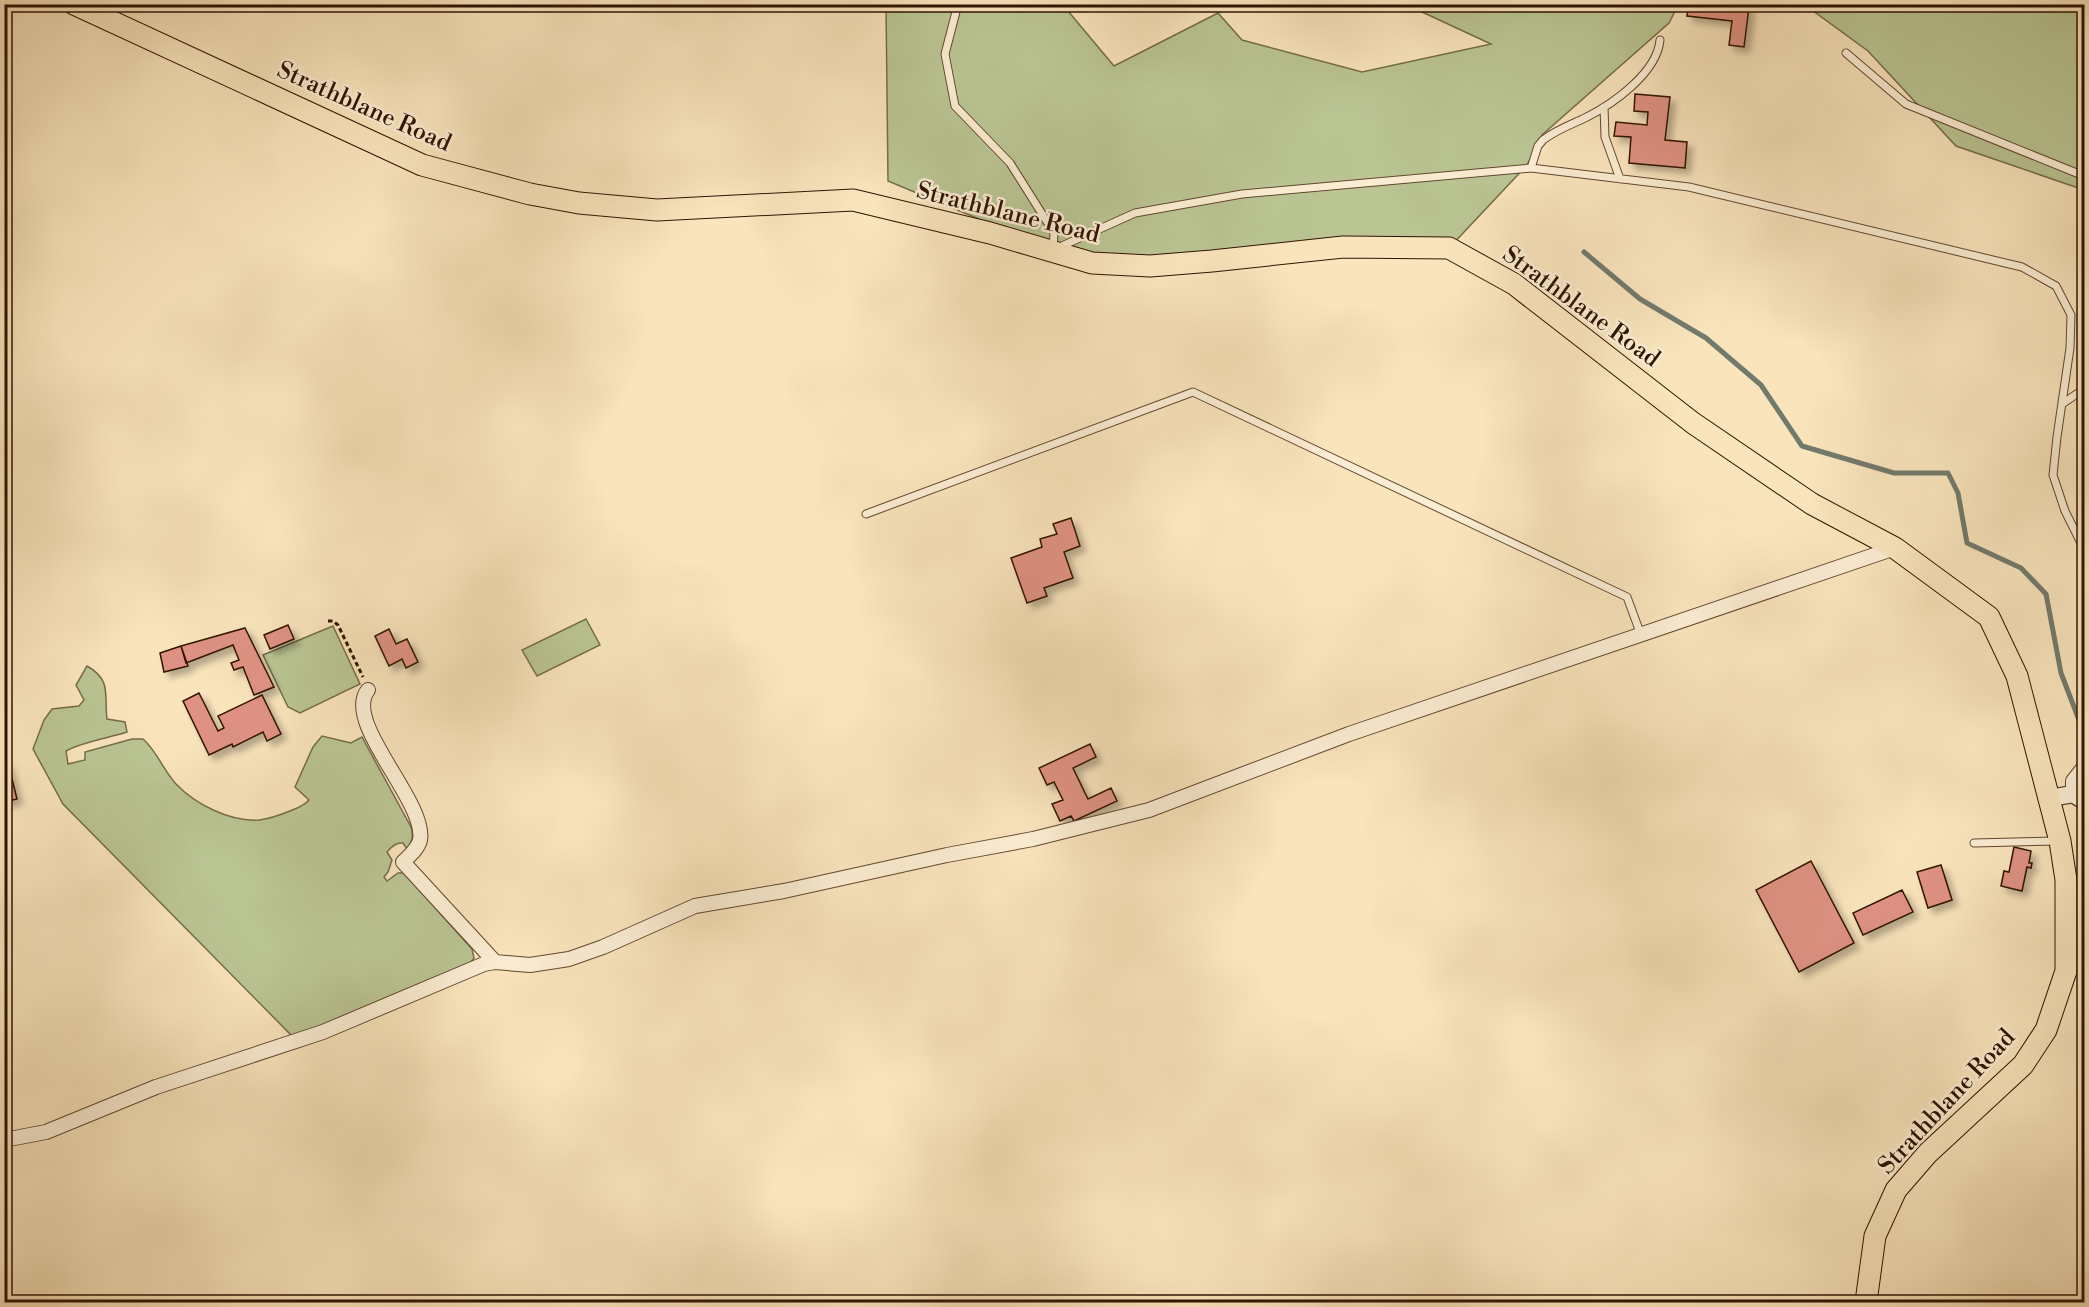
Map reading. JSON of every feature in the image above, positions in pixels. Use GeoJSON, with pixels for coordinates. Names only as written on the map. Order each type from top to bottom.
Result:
{"type":"FeatureCollection","features":[{"type":"Feature","properties":{"kind":"main road","name":"Strathblane Road"},"geometry":{"type":"LineString","coordinates":[[74,4],[422,165],[530,194],[579,202],[657,210],[853,200],[990,233],[1092,263],[1150,266],[1343,247],[1449,248],[1514,284],[1693,423],[1812,504],[1895,548],[1989,617],[2017,676],[2060,841],[2066,880],[2066,971],[2046,1030],[2023,1065],[1928,1153],[1896,1190],[1875,1236],[1866,1302]]}},
{"type":"Feature","properties":{"kind":"street"},"geometry":{"type":"LineString","coordinates":[[4,1140],[46,1132],[156,1087],[323,1032],[484,964],[530,965],[569,959],[603,947],[695,906],[784,891],[947,855],[1033,839],[1149,810],[1349,734],[1895,548]]}},
{"type":"Feature","properties":{"kind":"street"},"geometry":{"type":"LineString","coordinates":[[369,690],[364,695],[362,705],[375,741],[418,820],[419,844],[403,862],[495,963]]}},
{"type":"Feature","properties":{"kind":"street"},"geometry":{"type":"LineString","coordinates":[[2050,798],[2079,797],[2073,781],[2085,768]]}},
{"type":"Feature","properties":{"kind":"lane"},"geometry":{"type":"LineString","coordinates":[[958,4],[945,54],[955,106],[1010,163],[1054,233],[1053,250],[1135,213],[1242,194],[1531,168],[1689,187],[2022,267],[2056,286],[2071,315],[2070,348],[2053,475],[2065,511],[2085,549]]}},
{"type":"Feature","properties":{"kind":"lane"},"geometry":{"type":"LineString","coordinates":[[1531,168],[1538,146],[1543,140],[1559,129],[1604,107],[1647,70],[1659,52],[1660,40]]}},
{"type":"Feature","properties":{"kind":"lane"},"geometry":{"type":"LineString","coordinates":[[1846,53],[1906,104],[2085,176]]}},
{"type":"Feature","properties":{"kind":"lane"},"geometry":{"type":"LineString","coordinates":[[1604,107],[1605,137],[1620,179]]}},
{"type":"Feature","properties":{"kind":"lane"},"geometry":{"type":"LineString","coordinates":[[2062,404],[2085,389]]}},
{"type":"Feature","properties":{"kind":"lane"},"geometry":{"type":"LineString","coordinates":[[866,514],[1193,392],[1627,597],[1641,635]]}},
{"type":"Feature","properties":{"kind":"lane"},"geometry":{"type":"LineString","coordinates":[[1974,843],[2060,841]]}},
{"type":"Feature","properties":{"kind":"path"},"geometry":{"type":"LineString","coordinates":[[328,621],[333,621],[338,625],[369,690]]}},
{"type":"Feature","properties":{"kind":"green space"},"geometry":{"type":"Polygon","coordinates":[[[886,5],[1063,5],[1114,66],[1218,13],[1242,40],[1362,72],[1491,44],[1407,5],[1678,5],[1669,23],[1542,135],[1527,165],[1449,248],[1212,261],[1053,250],[888,181],[886,5]]]}},
{"type":"Feature","properties":{"kind":"green space"},"geometry":{"type":"Polygon","coordinates":[[[1805,5],[2084,5],[2084,190],[1956,146],[1868,51],[1805,5]]]}},
{"type":"Feature","properties":{"kind":"green space"},"geometry":{"type":"Polygon","coordinates":[[[586,619],[600,645],[537,676],[522,650],[586,619]]]}},
{"type":"Feature","properties":{"kind":"green space"},"geometry":{"type":"Polygon","coordinates":[[[333,626],[360,684],[300,713],[288,707],[263,655],[333,626]]]}},
{"type":"Feature","properties":{"kind":"green space"},"geometry":{"type":"Polygon","coordinates":[[[87,666],[95,671],[104,683],[107,719],[125,722],[127,732],[66,751],[68,764],[85,760],[85,752],[132,739],[143,739],[171,779],[184,791],[203,805],[236,818],[248,820],[271,818],[303,805],[309,800],[295,787],[313,747],[322,736],[351,743],[362,737],[412,830],[412,839],[407,849],[403,843],[400,843],[387,852],[392,860],[384,877],[387,881],[398,873],[404,873],[472,949],[474,958],[471,962],[293,1037],[63,804],[33,749],[44,720],[52,709],[79,706],[84,700],[76,685],[87,666]]]}},
{"type":"Feature","properties":{"kind":"building"},"geometry":{"type":"Polygon","coordinates":[[[1688,4],[1728,4],[1749,7],[1744,47],[1729,45],[1732,21],[1687,16],[1688,4]]]}},
{"type":"Feature","properties":{"kind":"building"},"geometry":{"type":"Polygon","coordinates":[[[1635,94],[1670,97],[1665,140],[1687,142],[1685,168],[1629,163],[1631,137],[1614,136],[1616,122],[1647,125],[1648,112],[1634,111],[1635,94]]]}},
{"type":"Feature","properties":{"kind":"building"},"geometry":{"type":"Polygon","coordinates":[[[1071,518],[1080,546],[1064,552],[1073,578],[1044,588],[1047,596],[1027,603],[1011,558],[1042,547],[1040,539],[1057,534],[1053,524],[1071,518]]]}},
{"type":"Feature","properties":{"kind":"building"},"geometry":{"type":"Polygon","coordinates":[[[288,625],[294,639],[270,649],[264,635],[288,625]]]}},
{"type":"Feature","properties":{"kind":"building"},"geometry":{"type":"Polygon","coordinates":[[[245,628],[274,687],[254,695],[243,667],[234,670],[231,663],[239,660],[233,645],[186,663],[181,646],[245,628]]]}},
{"type":"Feature","properties":{"kind":"building"},"geometry":{"type":"Polygon","coordinates":[[[389,629],[396,644],[407,639],[418,662],[406,668],[402,659],[389,666],[375,636],[389,629]]]}},
{"type":"Feature","properties":{"kind":"building"},"geometry":{"type":"Polygon","coordinates":[[[181,646],[188,666],[164,672],[160,653],[181,646]]]}},
{"type":"Feature","properties":{"kind":"building"},"geometry":{"type":"Polygon","coordinates":[[[199,693],[218,731],[224,728],[218,716],[262,695],[281,734],[267,741],[263,732],[233,747],[232,744],[209,755],[183,701],[199,693]]]}},
{"type":"Feature","properties":{"kind":"building"},"geometry":{"type":"Polygon","coordinates":[[[1090,744],[1096,757],[1073,768],[1088,799],[1111,788],[1117,801],[1074,821],[1071,816],[1060,821],[1052,804],[1063,800],[1054,782],[1047,785],[1039,768],[1090,744]]]}},
{"type":"Feature","properties":{"kind":"building"},"geometry":{"type":"Polygon","coordinates":[[[7,762],[10,774],[4,776],[4,763],[7,762]]]}},
{"type":"Feature","properties":{"kind":"building"},"geometry":{"type":"Polygon","coordinates":[[[11,775],[17,799],[4,802],[4,777],[11,775]]]}},
{"type":"Feature","properties":{"kind":"building"},"geometry":{"type":"Polygon","coordinates":[[[2014,847],[2031,851],[2029,863],[2032,863],[2031,868],[2027,867],[2022,891],[2001,886],[2004,871],[2009,872],[2014,847]]]}},
{"type":"Feature","properties":{"kind":"building"},"geometry":{"type":"Polygon","coordinates":[[[1811,861],[1854,943],[1799,972],[1756,890],[1811,861]]]}},
{"type":"Feature","properties":{"kind":"building"},"geometry":{"type":"Polygon","coordinates":[[[1941,865],[1952,900],[1928,908],[1917,872],[1941,865]]]}},
{"type":"Feature","properties":{"kind":"building"},"geometry":{"type":"Polygon","coordinates":[[[1902,890],[1913,912],[1863,935],[1853,913],[1902,890]]]}},
{"type":"Feature","properties":{"kind":"waterway"},"geometry":{"type":"LineString","coordinates":[[1584,252],[1640,299],[1706,338],[1761,385],[1802,446],[1894,473],[1948,473],[1958,493],[1967,543],[2021,568],[2046,594],[2061,673],[2084,733]]}}]}
